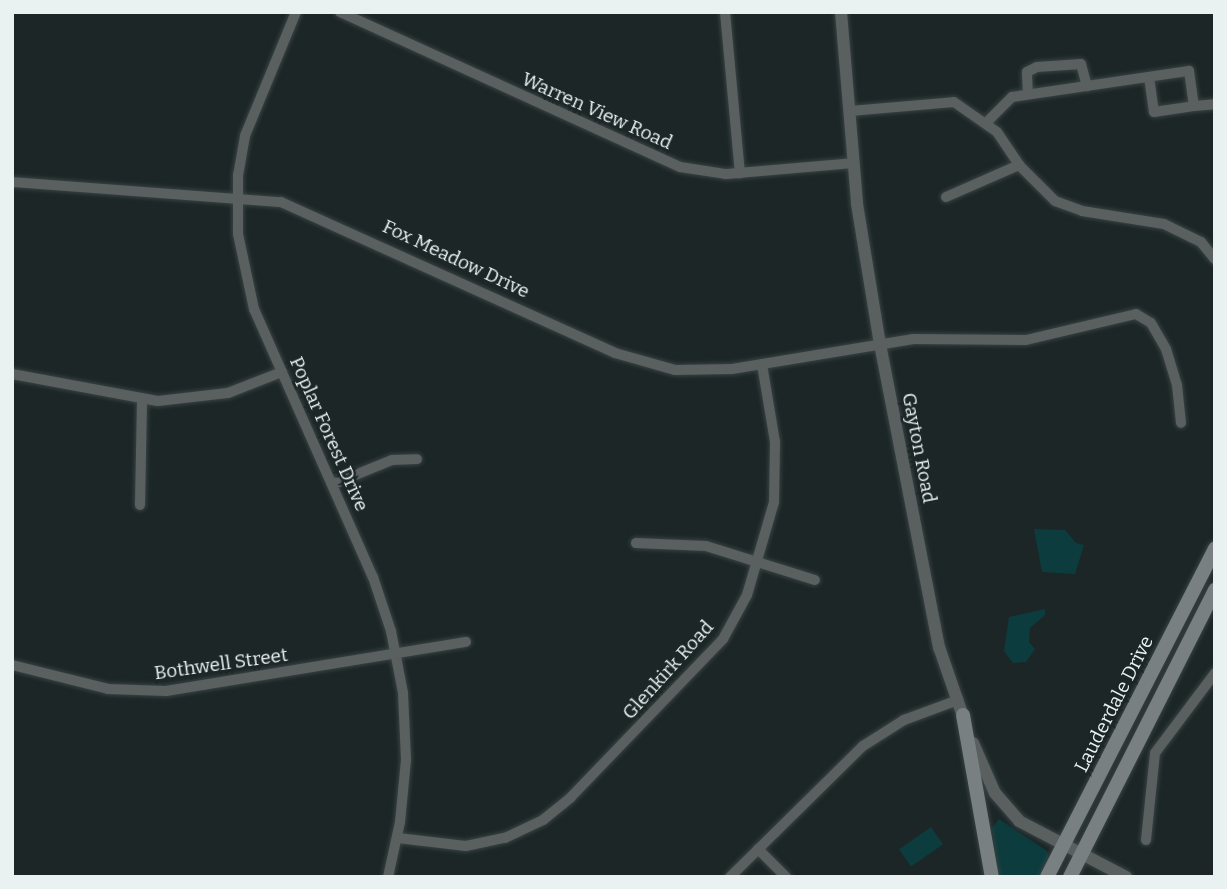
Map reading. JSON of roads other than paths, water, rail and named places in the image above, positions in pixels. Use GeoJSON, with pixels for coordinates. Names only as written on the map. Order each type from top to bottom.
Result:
{"type":"FeatureCollection","features":[{"type":"Feature","properties":{"kind":"main road","name":"Lauderdale Drive"},"geometry":{"type":"LineString","coordinates":[[1047,877],[1215,548]]}},
{"type":"Feature","properties":{"kind":"main road","name":"Lauderdale Drive"},"geometry":{"type":"LineString","coordinates":[[1070,877],[1210,613],[1215,590]]}},
{"type":"Feature","properties":{"kind":"main road"},"geometry":{"type":"LineString","coordinates":[[960,708],[992,877]]}},
{"type":"Feature","properties":{"kind":"street","name":"Poplar Forest Drive"},"geometry":{"type":"LineString","coordinates":[[296,12],[250,120],[237,195],[237,234],[247,285],[282,372],[373,578],[396,653],[406,760],[398,838],[388,877]]}},
{"type":"Feature","properties":{"kind":"street","name":"Warren View Road"},"geometry":{"type":"LineString","coordinates":[[340,12],[651,157],[696,171],[740,173],[854,163]]}},
{"type":"Feature","properties":{"kind":"street"},"geometry":{"type":"LineString","coordinates":[[724,12],[740,173]]}},
{"type":"Feature","properties":{"kind":"street","name":"Gayton Road"},"geometry":{"type":"LineString","coordinates":[[841,12],[854,163],[880,344],[936,636],[960,708],[1002,803],[1027,826],[1126,877]]}},
{"type":"Feature","properties":{"kind":"street"},"geometry":{"type":"LineString","coordinates":[[1028,94],[1027,72],[1037,67],[1081,64],[1087,86]]}},
{"type":"Feature","properties":{"kind":"street"},"geometry":{"type":"LineString","coordinates":[[986,123],[1012,97],[1189,71],[1194,106]]}},
{"type":"Feature","properties":{"kind":"street"},"geometry":{"type":"LineString","coordinates":[[1149,77],[1154,112],[1215,104]]}},
{"type":"Feature","properties":{"kind":"street"},"geometry":{"type":"LineString","coordinates":[[850,111],[954,102],[986,123],[1038,188],[1062,205],[1164,223],[1190,235],[1211,254],[1215,238]]}},
{"type":"Feature","properties":{"kind":"street"},"geometry":{"type":"LineString","coordinates":[[946,197],[1019,165]]}},
{"type":"Feature","properties":{"kind":"street","name":"Fox Meadow Drive"},"geometry":{"type":"LineString","coordinates":[[12,182],[237,195],[274,200],[316,214],[629,359],[687,371],[934,338],[1026,340],[1136,314],[1151,323],[1166,349],[1177,385],[1181,423]]}},
{"type":"Feature","properties":{"kind":"street","name":"Glenkirk Road"},"geometry":{"type":"LineString","coordinates":[[398,838],[447,846],[485,843],[525,830],[553,813],[707,659],[737,616],[771,525],[776,484],[775,442],[762,363]]}},
{"type":"Feature","properties":{"kind":"street"},"geometry":{"type":"LineString","coordinates":[[12,374],[142,399],[208,398],[282,372]]}},
{"type":"Feature","properties":{"kind":"street"},"geometry":{"type":"LineString","coordinates":[[140,505],[142,399]]}},
{"type":"Feature","properties":{"kind":"street"},"geometry":{"type":"LineString","coordinates":[[333,484],[392,460],[417,459]]}},
{"type":"Feature","properties":{"kind":"street"},"geometry":{"type":"LineString","coordinates":[[636,543],[706,546],[815,580]]}},
{"type":"Feature","properties":{"kind":"street","name":"Bothwell Street"},"geometry":{"type":"LineString","coordinates":[[12,665],[86,685],[148,692],[466,642]]}},
{"type":"Feature","properties":{"kind":"street"},"geometry":{"type":"LineString","coordinates":[[1146,841],[1155,753],[1215,673]]}},
{"type":"Feature","properties":{"kind":"street"},"geometry":{"type":"LineString","coordinates":[[730,877],[863,746],[904,720],[960,708]]}},
{"type":"Feature","properties":{"kind":"street"},"geometry":{"type":"LineString","coordinates":[[758,849],[786,877]]}}]}
